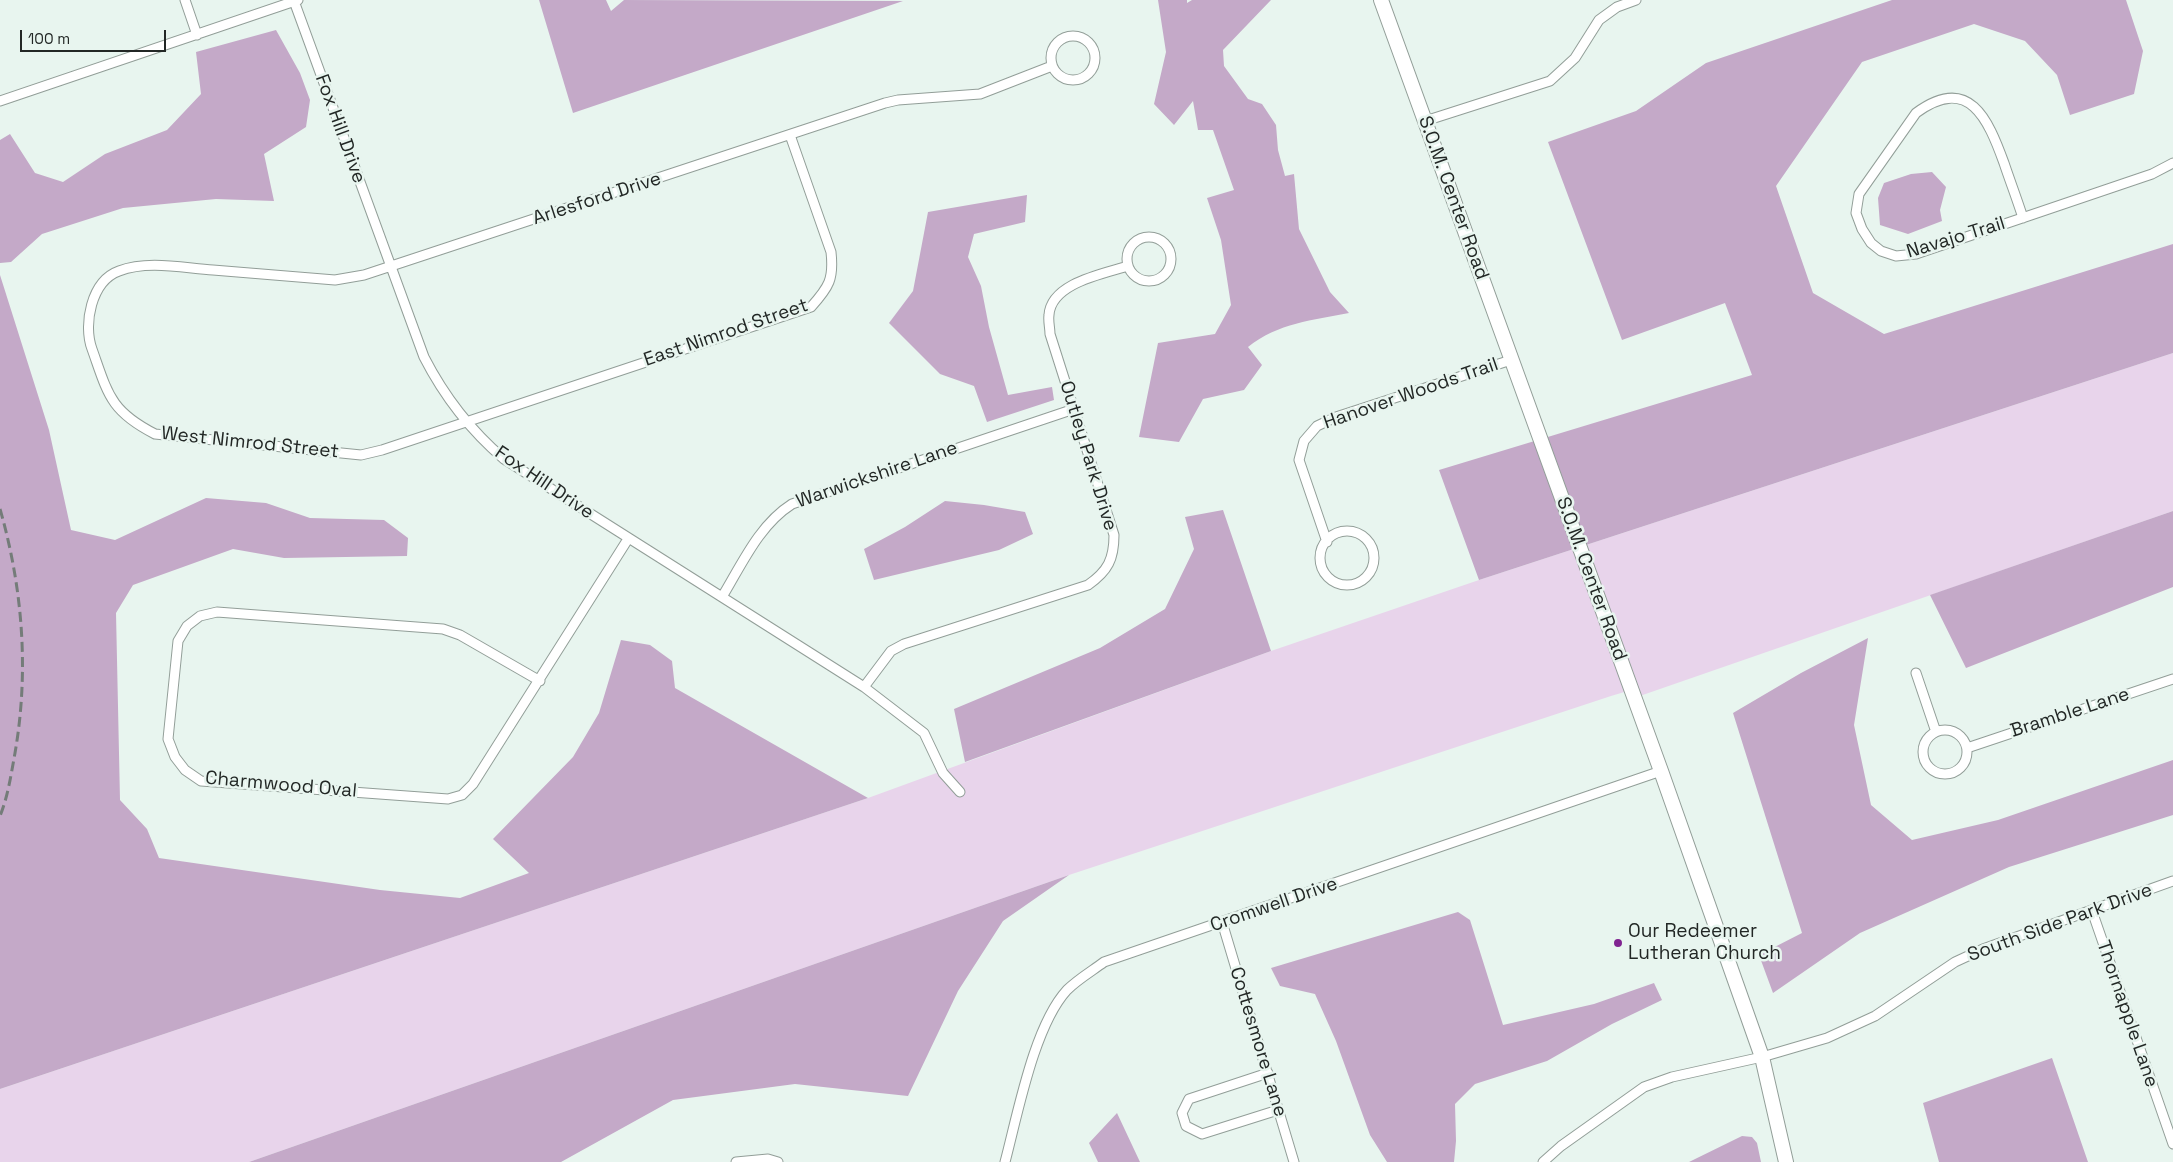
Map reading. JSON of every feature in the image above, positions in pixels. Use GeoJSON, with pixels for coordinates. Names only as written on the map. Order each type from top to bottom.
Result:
{"type":"FeatureCollection","features":[{"type":"Feature","properties":{"kind":"main road","name":"S.O.M. Center Road"},"geometry":{"type":"LineString","coordinates":[[1381,0],[1510,360],[1661,771],[1762,1057],[1786,1162]]}},
{"type":"Feature","properties":{"kind":"street"},"geometry":{"type":"LineString","coordinates":[[185,0],[197,34]]}},
{"type":"Feature","properties":{"kind":"street"},"geometry":{"type":"LineString","coordinates":[[1,97],[296,0]]}},
{"type":"Feature","properties":{"kind":"street","name":"Fox Hill Drive"},"geometry":{"type":"LineString","coordinates":[[296,0],[390,267],[424,356],[439,386],[466,421],[483,441],[504,459],[864,687],[924,733],[943,773],[960,792]]}},
{"type":"Feature","properties":{"kind":"street"},"geometry":{"type":"LineString","coordinates":[[1425,121],[1550,81],[1575,58],[1599,20],[1617,7],[1636,0]]}},
{"type":"Feature","properties":{"kind":"street"},"geometry":{"type":"LineString","coordinates":[[1063,38],[1082,39],[1092,48],[1094,62],[1087,74],[1082,78],[1068,79],[1056,72],[1052,66],[1054,47],[1063,38]]}},
{"type":"Feature","properties":{"kind":"street","name":"Arlesford Drive"},"geometry":{"type":"LineString","coordinates":[[134,267],[151,265],[334,280],[390,267],[898,100],[980,94],[1052,66]]}},
{"type":"Feature","properties":{"kind":"street","name":"Navajo Trail"},"geometry":{"type":"LineString","coordinates":[[2024,218],[1987,122],[1976,106],[1948,98],[1927,105],[1916,113],[1859,194],[1856,213],[1862,229],[1871,243],[1881,251],[1896,256],[1916,254],[2024,218],[2152,174],[2173,163]]}},
{"type":"Feature","properties":{"kind":"street","name":"East Nimrod Street"},"geometry":{"type":"LineString","coordinates":[[466,421],[811,307],[826,290],[833,271],[830,252],[790,135]]}},
{"type":"Feature","properties":{"kind":"street"},"geometry":{"type":"LineString","coordinates":[[1142,237],[1157,238],[1163,241],[1171,254],[1169,268],[1158,279],[1144,280],[1131,272],[1128,266],[1127,252],[1136,240],[1142,237]]}},
{"type":"Feature","properties":{"kind":"street","name":"Outley Park Drive"},"geometry":{"type":"LineString","coordinates":[[864,687],[891,651],[904,644],[1088,585],[1100,577],[1114,552],[1114,535],[1050,334],[1049,313],[1056,297],[1070,285],[1128,266]]}},
{"type":"Feature","properties":{"kind":"street","name":"West Nimrod Street"},"geometry":{"type":"LineString","coordinates":[[134,267],[118,271],[103,282],[87,320],[88,340],[109,397],[135,424],[154,434],[361,455],[382,450],[466,421]]}},
{"type":"Feature","properties":{"kind":"street","name":"Hanover Woods Trail"},"geometry":{"type":"LineString","coordinates":[[1326,542],[1333,536],[1350,532],[1365,538],[1374,554],[1374,562],[1366,577],[1351,585],[1342,585],[1326,575],[1321,558],[1326,542],[1299,460],[1304,441],[1317,426],[1336,417],[1510,360]]}},
{"type":"Feature","properties":{"kind":"street","name":"Warwickshire Lane"},"geometry":{"type":"LineString","coordinates":[[722,597],[764,527],[778,512],[792,504],[1074,409]]}},
{"type":"Feature","properties":{"kind":"street","name":"Charmwood Oval"},"geometry":{"type":"LineString","coordinates":[[540,681],[466,638],[443,629],[217,612],[200,616],[187,626],[178,641],[168,739],[174,757],[186,770],[201,781],[448,799],[462,795],[474,784],[540,681],[628,539]]}},
{"type":"Feature","properties":{"kind":"street"},"geometry":{"type":"LineString","coordinates":[[1916,673],[1936,732]]}},
{"type":"Feature","properties":{"kind":"street","name":"Bramble Lane"},"geometry":{"type":"LineString","coordinates":[[1967,748],[2173,679]]}},
{"type":"Feature","properties":{"kind":"street"},"geometry":{"type":"LineString","coordinates":[[1949,730],[1955,732],[1964,741],[1967,748],[1964,762],[1953,772],[1939,772],[1927,764],[1923,750],[1930,736],[1936,732],[1949,730]]}},
{"type":"Feature","properties":{"kind":"street","name":"Cromwell Drive"},"geometry":{"type":"LineString","coordinates":[[1005,1162],[1039,1039],[1053,1010],[1067,990],[1104,962],[1661,771]]}},
{"type":"Feature","properties":{"kind":"street","name":"South Side Park Drive"},"geometry":{"type":"LineString","coordinates":[[1543,1162],[1561,1146],[1644,1087],[1672,1077],[1762,1057],[1827,1038],[1875,1016],[1955,962],[1983,949],[2173,881]]}},
{"type":"Feature","properties":{"kind":"street","name":"Thornapple Lane"},"geometry":{"type":"LineString","coordinates":[[2092,911],[2173,1144]]}},
{"type":"Feature","properties":{"kind":"street","name":"Cottesmore Lane"},"geometry":{"type":"LineString","coordinates":[[1222,922],[1294,1162]]}},
{"type":"Feature","properties":{"kind":"street"},"geometry":{"type":"LineString","coordinates":[[1268,1073],[1189,1099],[1182,1113],[1186,1126],[1202,1134],[1278,1110]]}},
{"type":"Feature","properties":{"kind":"street"},"geometry":{"type":"LineString","coordinates":[[736,1162],[768,1159],[778,1162]]}},
{"type":"Feature","properties":{"kind":"shaded area"},"geometry":{"type":"Polygon","coordinates":[[[539,0],[606,0],[611,11],[624,0],[903,1],[573,113],[539,0]]]}},
{"type":"Feature","properties":{"kind":"shaded area"},"geometry":{"type":"Polygon","coordinates":[[[1158,0],[1187,0],[1187,3],[1192,0],[1271,0],[1223,50],[1224,66],[1248,99],[1262,104],[1276,125],[1278,150],[1285,176],[1294,174],[1299,229],[1330,292],[1349,313],[1284,328],[1259,339],[1248,347],[1262,365],[1244,390],[1203,399],[1179,442],[1139,437],[1158,343],[1215,334],[1231,305],[1221,240],[1207,198],[1234,190],[1213,130],[1198,130],[1193,101],[1174,125],[1154,104],[1166,52],[1158,0]]]}},
{"type":"Feature","properties":{"kind":"shaded area"},"geometry":{"type":"Polygon","coordinates":[[[1892,0],[2126,0],[2143,51],[2134,94],[2070,115],[2057,75],[2025,41],[1974,24],[1862,62],[1776,186],[1813,293],[1884,334],[2173,244],[2173,353],[1479,580],[1439,470],[1752,375],[1725,303],[1622,340],[1548,142],[1636,111],[1706,63],[1892,0]]]}},
{"type":"Feature","properties":{"kind":"shaded area"},"geometry":{"type":"Polygon","coordinates":[[[276,30],[300,73],[310,100],[306,127],[264,154],[274,201],[216,199],[123,208],[42,234],[11,262],[0,263],[0,140],[10,134],[35,173],[63,182],[105,154],[167,130],[201,94],[196,52],[276,30]]]}},
{"type":"Feature","properties":{"kind":"shaded area"},"geometry":{"type":"Polygon","coordinates":[[[1932,172],[1946,187],[1940,210],[1942,221],[1908,234],[1880,225],[1878,198],[1884,183],[1911,174],[1932,172]]]}},
{"type":"Feature","properties":{"kind":"shaded area"},"geometry":{"type":"Polygon","coordinates":[[[1027,195],[1025,222],[974,234],[968,257],[981,286],[989,327],[1008,395],[1052,387],[1054,400],[987,422],[974,386],[940,374],[889,323],[913,291],[928,212],[1027,195]]]}},
{"type":"Feature","properties":{"kind":"shaded area"},"geometry":{"type":"Polygon","coordinates":[[[0,275],[49,430],[71,530],[115,540],[206,498],[266,503],[310,518],[384,520],[408,538],[407,556],[284,558],[233,549],[133,585],[116,613],[120,800],[147,829],[159,858],[380,890],[460,898],[529,873],[493,839],[573,757],[599,713],[621,640],[650,645],[672,661],[675,688],[868,798],[0,1089],[0,275]]]}},
{"type":"Feature","properties":{"kind":"shaded area"},"geometry":{"type":"Polygon","coordinates":[[[2173,353],[2173,511],[1634,698],[1631,690],[1611,696],[1069,875],[249,1162],[0,1162],[0,1089],[868,798],[1271,651],[1479,580],[2173,353]]]}},
{"type":"Feature","properties":{"kind":"shaded area"},"geometry":{"type":"Polygon","coordinates":[[[945,501],[1025,512],[1033,534],[999,550],[874,580],[864,549],[905,527],[945,501]]]}},
{"type":"Feature","properties":{"kind":"shaded area"},"geometry":{"type":"Polygon","coordinates":[[[1223,510],[1271,651],[965,762],[954,709],[1100,648],[1165,609],[1194,549],[1185,517],[1223,510]]]}},
{"type":"Feature","properties":{"kind":"shaded area"},"geometry":{"type":"Polygon","coordinates":[[[2173,511],[2173,587],[1966,668],[1930,595],[2173,511]]]}},
{"type":"Feature","properties":{"kind":"shaded area"},"geometry":{"type":"Polygon","coordinates":[[[1868,638],[1854,725],[1871,805],[1912,840],[1998,820],[2173,760],[2173,815],[2009,867],[1860,933],[1773,993],[1759,955],[1802,933],[1733,713],[1801,673],[1868,638]]]}},
{"type":"Feature","properties":{"kind":"shaded area"},"geometry":{"type":"Polygon","coordinates":[[[1069,875],[1003,921],[958,991],[908,1096],[795,1084],[673,1100],[561,1162],[249,1162],[1069,875]]]}},
{"type":"Feature","properties":{"kind":"shaded area"},"geometry":{"type":"Polygon","coordinates":[[[1458,912],[1470,920],[1503,1025],[1594,1004],[1654,983],[1662,1000],[1612,1024],[1547,1061],[1475,1084],[1455,1104],[1456,1141],[1454,1162],[1387,1162],[1370,1135],[1336,1041],[1315,994],[1280,986],[1271,968],[1458,912]]]}},
{"type":"Feature","properties":{"kind":"shaded area"},"geometry":{"type":"Polygon","coordinates":[[[2052,1058],[2088,1162],[1939,1162],[1923,1103],[2052,1058]]]}},
{"type":"Feature","properties":{"kind":"shaded area"},"geometry":{"type":"Polygon","coordinates":[[[1117,1113],[1140,1162],[1098,1162],[1089,1143],[1117,1113]]]}},
{"type":"Feature","properties":{"kind":"shaded area"},"geometry":{"type":"Polygon","coordinates":[[[1742,1136],[1752,1137],[1757,1143],[1761,1162],[1689,1162],[1742,1136]]]}},
{"type":"Feature","properties":{"kind":"railway"},"geometry":{"type":"LineString","coordinates":[[0,509],[8,539],[19,600],[22,661],[22,692],[15,753],[0,816]]}},
{"type":"Feature","properties":{"kind":"place","name":"Our Redeemer Lutheran Church"},"geometry":{"type":"Point","coordinates":[1618,943]}}]}
